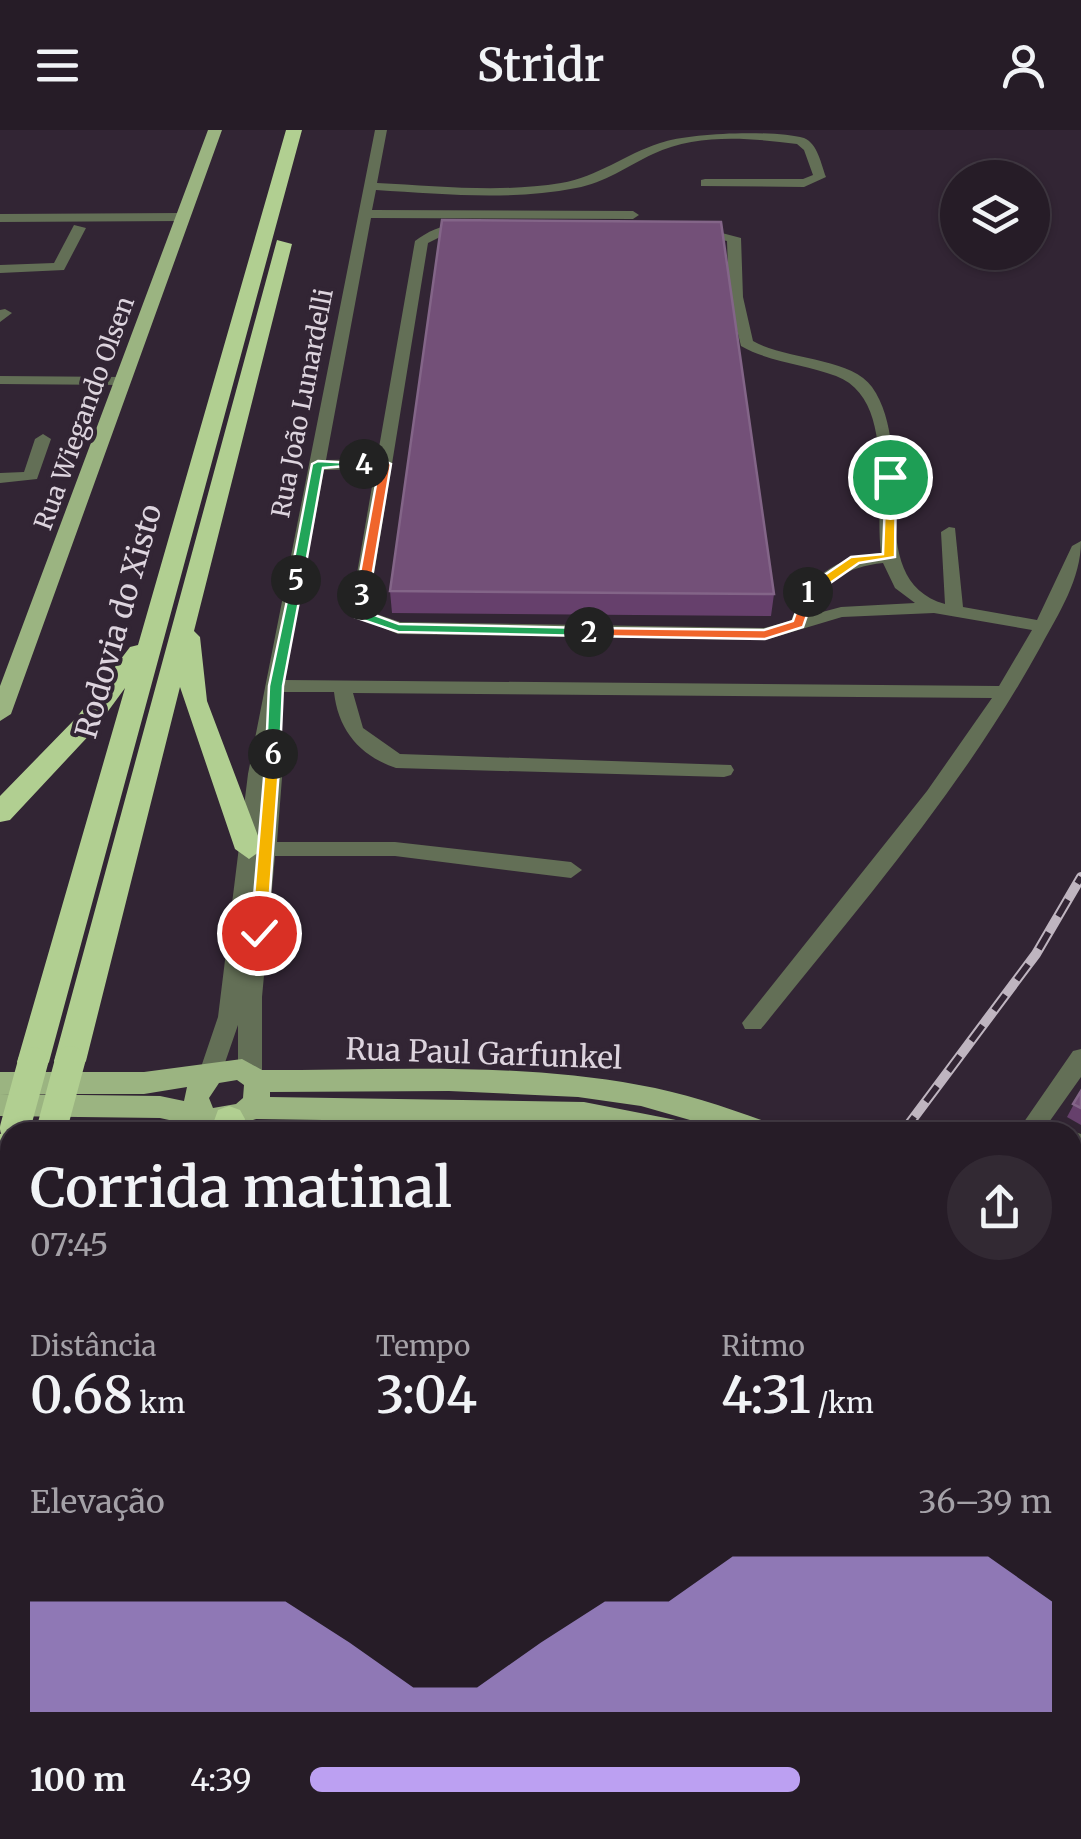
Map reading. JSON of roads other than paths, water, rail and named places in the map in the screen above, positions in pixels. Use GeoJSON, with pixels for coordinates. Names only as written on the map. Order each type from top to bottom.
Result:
{"type":"FeatureCollection","features":[{"type":"Feature","properties":{"kind":"highway","name":"Rodovia do Xisto"},"geometry":{"type":"LineString","coordinates":[[11,1122],[33,1062],[294,130]]}},
{"type":"Feature","properties":{"kind":"highway","name":"Rodovia do Xisto"},"geometry":{"type":"LineString","coordinates":[[54,1122],[313,130]]}},
{"type":"Feature","properties":{"kind":"highway"},"geometry":{"type":"LineString","coordinates":[[186,617],[194,701],[259,849]]}},
{"type":"Feature","properties":{"kind":"highway"},"geometry":{"type":"LineString","coordinates":[[0,813],[117,685],[157,619]]}},
{"type":"Feature","properties":{"kind":"main road","name":"Rua Wiegando Olsen"},"geometry":{"type":"LineString","coordinates":[[0,714],[215,130]]}},
{"type":"Feature","properties":{"kind":"main road","name":"Rua Paul Garfunkel"},"geometry":{"type":"LineString","coordinates":[[210,1073],[232,1068],[254,1077],[576,1086],[672,1102],[732,1122]]}},
{"type":"Feature","properties":{"kind":"main road"},"geometry":{"type":"LineString","coordinates":[[0,1083],[144,1084],[210,1073]]}},
{"type":"Feature","properties":{"kind":"main road"},"geometry":{"type":"LineString","coordinates":[[210,1073],[195,1097],[227,1118],[259,1094],[254,1077]]}},
{"type":"Feature","properties":{"kind":"main road","name":"Rua Paul Garfunkel"},"geometry":{"type":"LineString","coordinates":[[44,1122],[150,1107],[227,1118],[584,1113],[630,1122]]}},
{"type":"Feature","properties":{"kind":"street","name":"Rua João Lunardelli"},"geometry":{"type":"LineString","coordinates":[[254,1077],[250,1017],[259,849],[276,686],[381,130]]}},
{"type":"Feature","properties":{"kind":"street"},"geometry":{"type":"LineString","coordinates":[[370,186],[578,184],[606,176],[664,145],[705,136],[800,141],[810,149],[820,177],[804,183],[704,183]]}},
{"type":"Feature","properties":{"kind":"street"},"geometry":{"type":"LineString","coordinates":[[365,214],[634,222],[446,229],[422,241],[359,614],[372,622],[398,628],[765,634],[841,612],[934,608],[1042,626]]}},
{"type":"Feature","properties":{"kind":"street"},"geometry":{"type":"LineString","coordinates":[[0,218],[132,216],[181,223]]}},
{"type":"Feature","properties":{"kind":"street"},"geometry":{"type":"LineString","coordinates":[[0,227],[119,229],[181,223]]}},
{"type":"Feature","properties":{"kind":"street"},"geometry":{"type":"LineString","coordinates":[[0,269],[59,267],[79,228]]}},
{"type":"Feature","properties":{"kind":"street"},"geometry":{"type":"LineString","coordinates":[[673,230],[711,230],[734,238],[736,297],[746,343],[758,352],[844,374],[866,388],[887,433],[889,557],[900,584],[934,608]]}},
{"type":"Feature","properties":{"kind":"street"},"geometry":{"type":"LineString","coordinates":[[0,380],[122,381]]}},
{"type":"Feature","properties":{"kind":"street"},"geometry":{"type":"LineString","coordinates":[[0,478],[31,476],[43,439]]}},
{"type":"Feature","properties":{"kind":"street"},"geometry":{"type":"LineString","coordinates":[[318,464],[385,464]]}},
{"type":"Feature","properties":{"kind":"street"},"geometry":{"type":"LineString","coordinates":[[949,532],[954,611]]}},
{"type":"Feature","properties":{"kind":"street"},"geometry":{"type":"LineString","coordinates":[[752,1024],[936,795],[1005,692],[1081,546]]}},
{"type":"Feature","properties":{"kind":"street"},"geometry":{"type":"LineString","coordinates":[[798,624],[809,591],[833,571],[856,560],[889,557]]}},
{"type":"Feature","properties":{"kind":"street"},"geometry":{"type":"LineString","coordinates":[[276,686],[1005,692]]}},
{"type":"Feature","properties":{"kind":"street"},"geometry":{"type":"LineString","coordinates":[[343,686],[345,720],[367,744],[396,761],[724,770]]}},
{"type":"Feature","properties":{"kind":"street"},"geometry":{"type":"LineString","coordinates":[[259,849],[395,849],[571,870]]}},
{"type":"Feature","properties":{"kind":"street","name":"Rua João Lunardelli"},"geometry":{"type":"LineString","coordinates":[[210,1073],[229,1017],[259,849]]}},
{"type":"Feature","properties":{"kind":"street"},"geometry":{"type":"LineString","coordinates":[[1045,1122],[1081,1058]]}},
{"type":"Feature","properties":{"kind":"railway"},"geometry":{"type":"LineString","coordinates":[[910,1122],[1036,954],[1081,877]]}}]}
